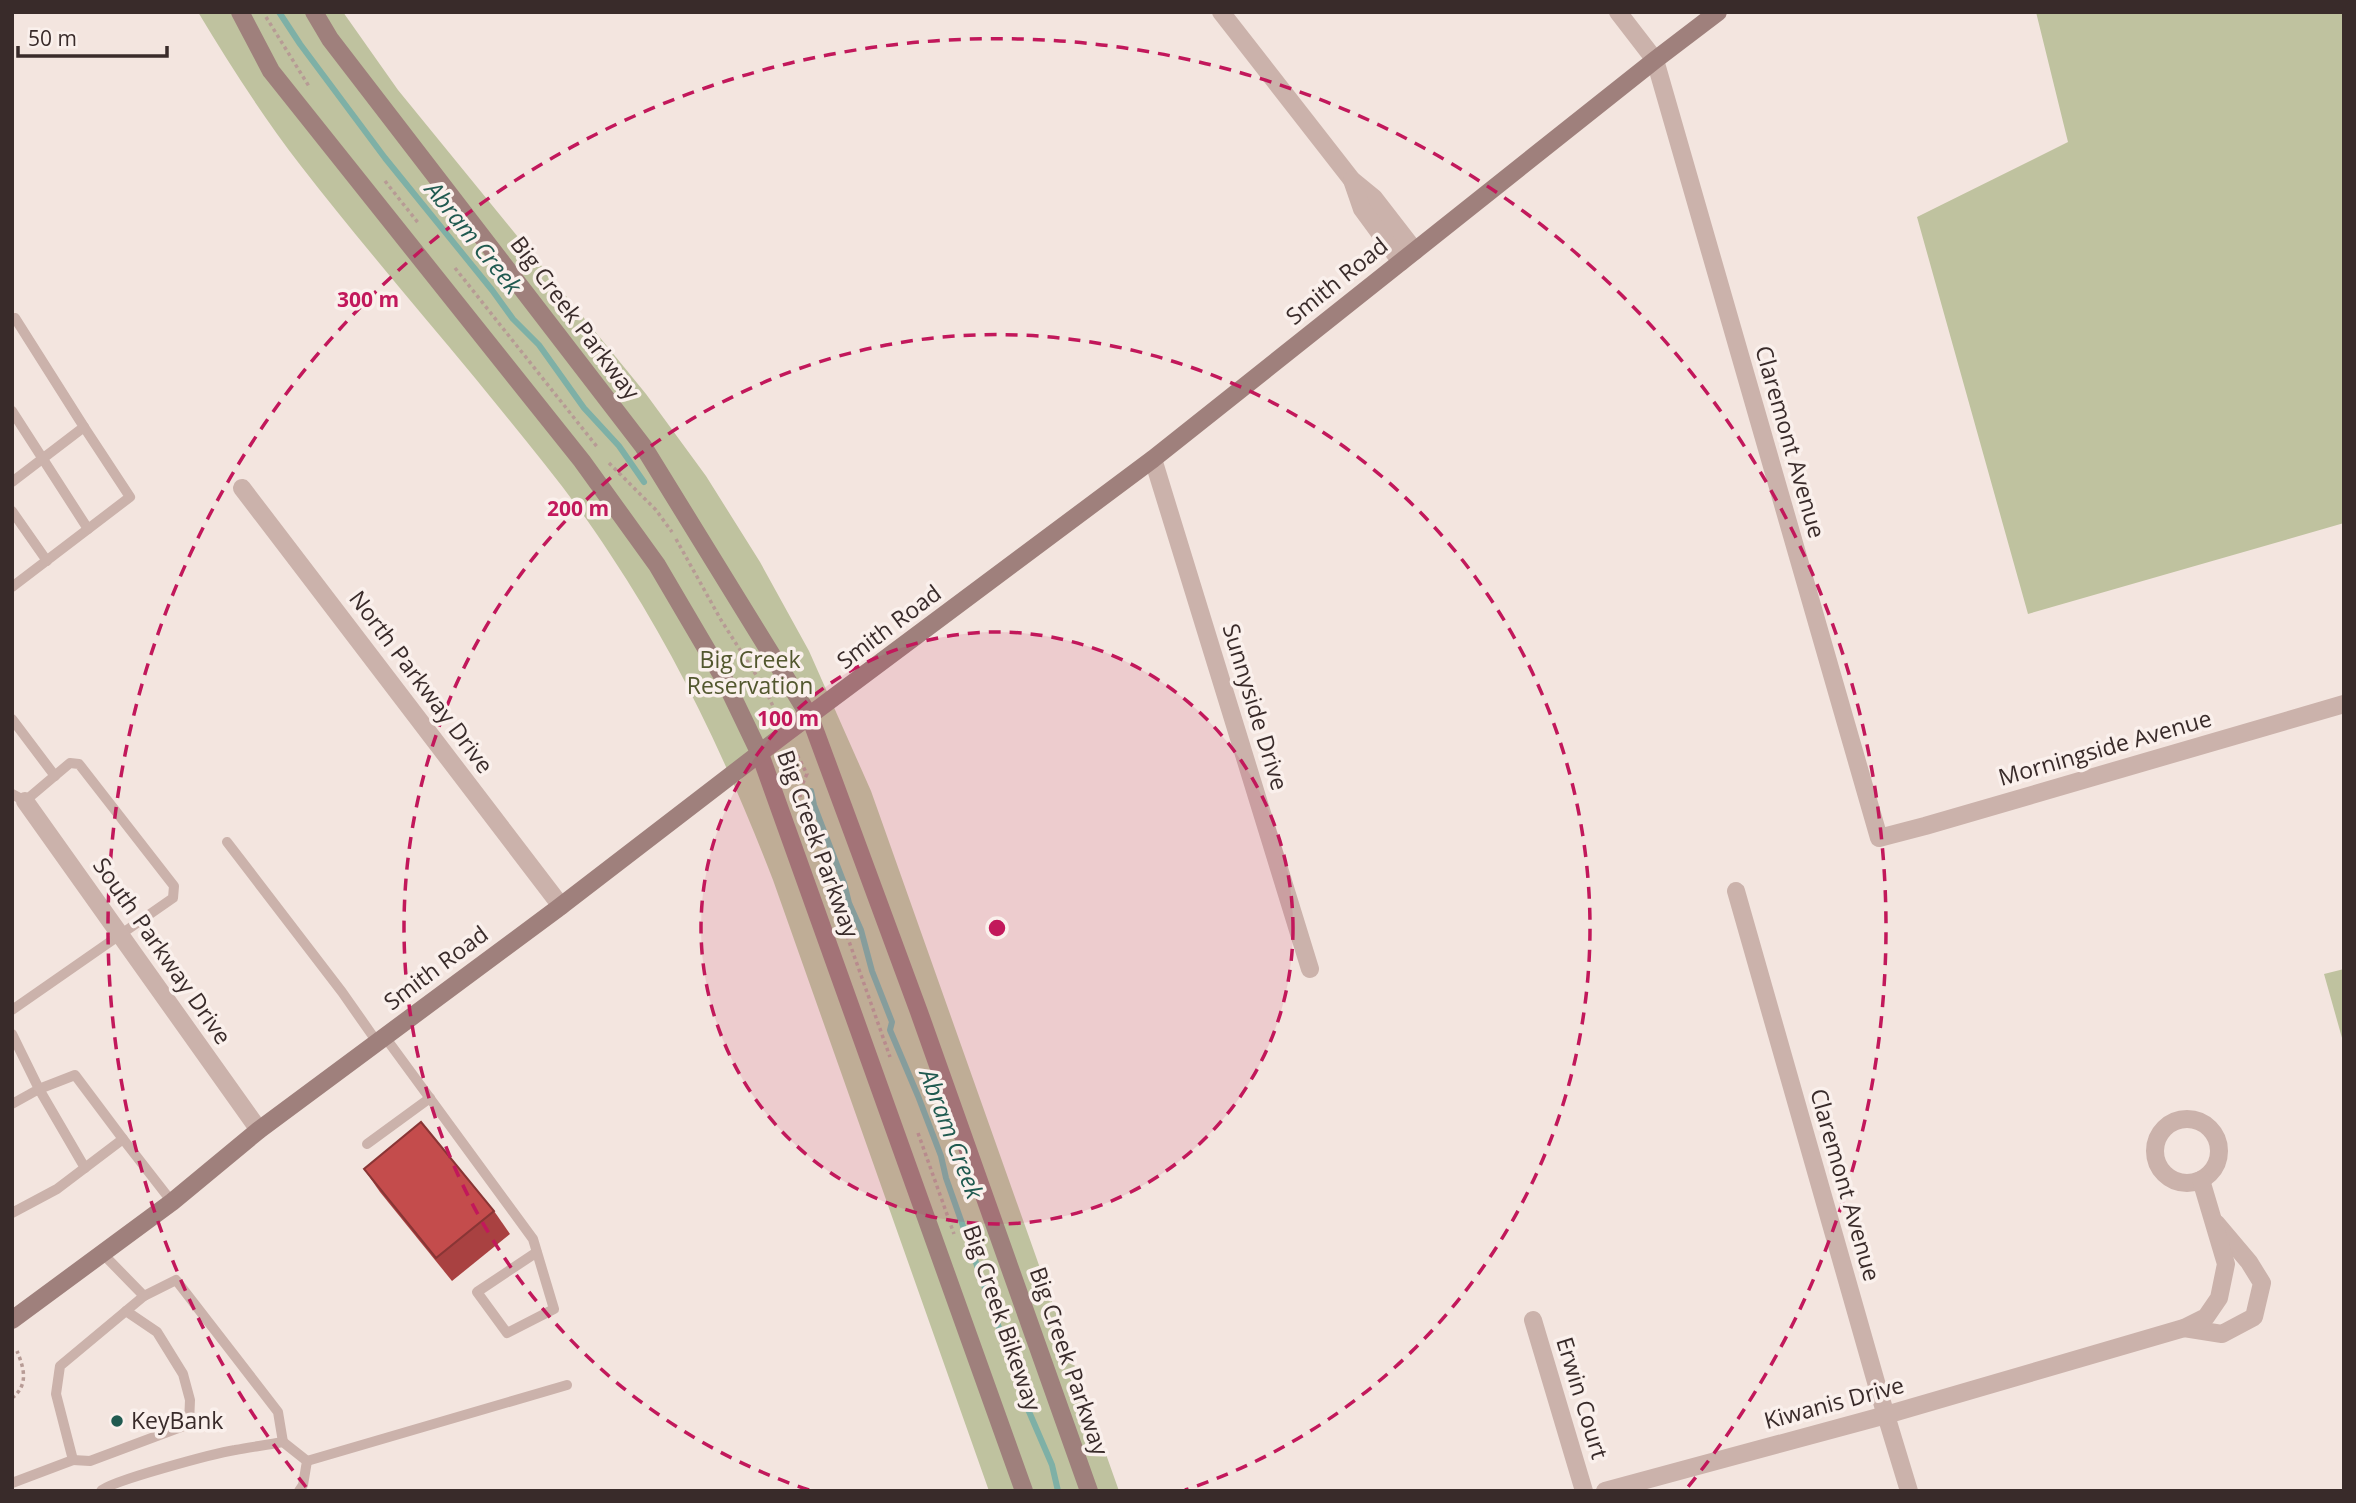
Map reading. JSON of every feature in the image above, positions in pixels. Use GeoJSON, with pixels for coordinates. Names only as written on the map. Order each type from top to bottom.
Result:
{"type":"FeatureCollection","features":[{"type":"Feature","properties":{"kind":"street","name":"Big Creek Parkway"},"geometry":{"type":"LineString","coordinates":[[240,12],[271,71],[582,461],[657,565],[724,679],[760,754],[1024,1491]]}},
{"type":"Feature","properties":{"kind":"street","name":"Big Creek Parkway"},"geometry":{"type":"LineString","coordinates":[[314,12],[346,60],[643,446],[810,717],[924,1024],[1089,1491]]}},
{"type":"Feature","properties":{"kind":"street"},"geometry":{"type":"LineString","coordinates":[[1221,12],[1352,180],[1374,198],[1408,256]]}},
{"type":"Feature","properties":{"kind":"street"},"geometry":{"type":"LineString","coordinates":[[1618,12],[1655,60]]}},
{"type":"Feature","properties":{"kind":"street","name":"Smith Road"},"geometry":{"type":"LineString","coordinates":[[12,1320],[172,1202],[259,1130],[561,906],[1153,459],[1718,12]]}},
{"type":"Feature","properties":{"kind":"street","name":"Claremont Avenue"},"geometry":{"type":"LineString","coordinates":[[1655,60],[1879,838]]}},
{"type":"Feature","properties":{"kind":"street","name":"Sunnyside Drive"},"geometry":{"type":"LineString","coordinates":[[1153,459],[1310,970]]}},
{"type":"Feature","properties":{"kind":"street","name":"North Parkway Drive"},"geometry":{"type":"LineString","coordinates":[[242,488],[561,906]]}},
{"type":"Feature","properties":{"kind":"street","name":"Morningside Avenue"},"geometry":{"type":"LineString","coordinates":[[1879,838],[2344,704]]}},
{"type":"Feature","properties":{"kind":"street","name":"South Parkway Drive"},"geometry":{"type":"LineString","coordinates":[[19,798],[121,934],[259,1130]]}},
{"type":"Feature","properties":{"kind":"street","name":"Claremont Avenue"},"geometry":{"type":"LineString","coordinates":[[1735,891],[1909,1491]]}},
{"type":"Feature","properties":{"kind":"street"},"geometry":{"type":"LineString","coordinates":[[2184,1328],[2206,1317],[2219,1298],[2226,1264],[2201,1180]]}},
{"type":"Feature","properties":{"kind":"street"},"geometry":{"type":"LineString","coordinates":[[2184,1328],[2222,1334],[2254,1317],[2262,1283],[2249,1262],[2211,1217]]}},
{"type":"Feature","properties":{"kind":"street","name":"Erwin Court"},"geometry":{"type":"LineString","coordinates":[[1533,1320],[1584,1491]]}},
{"type":"Feature","properties":{"kind":"street","name":"Kiwanis Drive"},"geometry":{"type":"LineString","coordinates":[[1605,1491],[1886,1415],[2184,1328]]}},
{"type":"Feature","properties":{"kind":"lane"},"geometry":{"type":"LineString","coordinates":[[12,320],[15,318],[130,498],[12,587]]}},
{"type":"Feature","properties":{"kind":"lane"},"geometry":{"type":"LineString","coordinates":[[12,411],[88,529]]}},
{"type":"Feature","properties":{"kind":"lane"},"geometry":{"type":"LineString","coordinates":[[12,482],[84,426]]}},
{"type":"Feature","properties":{"kind":"lane"},"geometry":{"type":"LineString","coordinates":[[12,511],[47,561]]}},
{"type":"Feature","properties":{"kind":"lane"},"geometry":{"type":"LineString","coordinates":[[12,719],[55,776]]}},
{"type":"Feature","properties":{"kind":"lane"},"geometry":{"type":"LineString","coordinates":[[12,1010],[173,898],[174,886],[79,764],[70,764],[19,798]]}},
{"type":"Feature","properties":{"kind":"lane"},"geometry":{"type":"LineString","coordinates":[[227,842],[342,992],[430,1098],[533,1239],[537,1252],[554,1310],[507,1333],[477,1292],[537,1252]]}},
{"type":"Feature","properties":{"kind":"lane"},"geometry":{"type":"LineString","coordinates":[[12,1034],[39,1089],[85,1168]]}},
{"type":"Feature","properties":{"kind":"lane"},"geometry":{"type":"LineString","coordinates":[[12,1104],[39,1089],[75,1075],[172,1202]]}},
{"type":"Feature","properties":{"kind":"lane"},"geometry":{"type":"LineString","coordinates":[[368,1144],[430,1098]]}},
{"type":"Feature","properties":{"kind":"lane"},"geometry":{"type":"LineString","coordinates":[[12,1213],[57,1189],[123,1139]]}},
{"type":"Feature","properties":{"kind":"lane"},"geometry":{"type":"LineString","coordinates":[[103,1254],[144,1296]]}},
{"type":"Feature","properties":{"kind":"lane"},"geometry":{"type":"LineString","coordinates":[[73,1460],[56,1394],[60,1366],[144,1296],[176,1280],[278,1412],[283,1442],[307,1461]]}},
{"type":"Feature","properties":{"kind":"lane"},"geometry":{"type":"LineString","coordinates":[[12,1483],[73,1460],[90,1461],[189,1424],[190,1400],[183,1374],[157,1332],[125,1311]]}},
{"type":"Feature","properties":{"kind":"lane"},"geometry":{"type":"LineString","coordinates":[[307,1461],[566,1385]]}},
{"type":"Feature","properties":{"kind":"lane"},"geometry":{"type":"LineString","coordinates":[[102,1491],[104,1487],[124,1480],[233,1450],[283,1442]]}},
{"type":"Feature","properties":{"kind":"lane"},"geometry":{"type":"LineString","coordinates":[[299,1491],[303,1485],[307,1461]]}},
{"type":"Feature","properties":{"kind":"path"},"geometry":{"type":"LineString","coordinates":[[801,762],[807,774],[799,791],[799,798],[810,835]]}},
{"type":"Feature","properties":{"kind":"path"},"geometry":{"type":"LineString","coordinates":[[838,911],[894,1066]]}},
{"type":"Feature","properties":{"kind":"path","name":"Big Creek Bikeway"},"geometry":{"type":"LineString","coordinates":[[916,1129],[956,1239]]}},
{"type":"Feature","properties":{"kind":"path"},"geometry":{"type":"LineString","coordinates":[[12,1398],[23,1383],[24,1368],[17,1351]]}},
{"type":"Feature","properties":{"kind":"green space","name":"Big Creek Reservation"},"geometry":{"type":"Polygon","coordinates":[[[198,12],[343,12],[398,90],[646,394],[706,476],[760,562],[809,651],[871,791],[1119,1491],[989,1491],[773,880],[739,795],[680,672],[635,593],[579,508],[301,166],[273,129],[198,12]]]}},
{"type":"Feature","properties":{"kind":"green space"},"geometry":{"type":"Polygon","coordinates":[[[2036,12],[2344,12],[2344,523],[2028,614],[1917,217],[2068,142],[2036,12]]]}},
{"type":"Feature","properties":{"kind":"green space"},"geometry":{"type":"Polygon","coordinates":[[[2344,969],[2344,1045],[2324,974],[2344,969]]]}},
{"type":"Feature","properties":{"kind":"building"},"geometry":{"type":"Polygon","coordinates":[[[421,1122],[494,1211],[436,1258],[364,1169],[421,1122]]]}},
{"type":"Feature","properties":{"kind":"waterway","name":"Abram Creek"},"geometry":{"type":"LineString","coordinates":[[279,12],[385,158],[513,319],[539,345],[584,408],[619,446],[644,482]]}},
{"type":"Feature","properties":{"kind":"waterway","name":"Abram Creek"},"geometry":{"type":"LineString","coordinates":[[811,791],[892,1022],[890,1030],[941,1156],[946,1178],[1027,1407],[1052,1465],[1058,1491]]}},
{"type":"Feature","properties":{"kind":"place","name":"KeyBank"},"geometry":{"type":"Point","coordinates":[117,1421]}}]}
